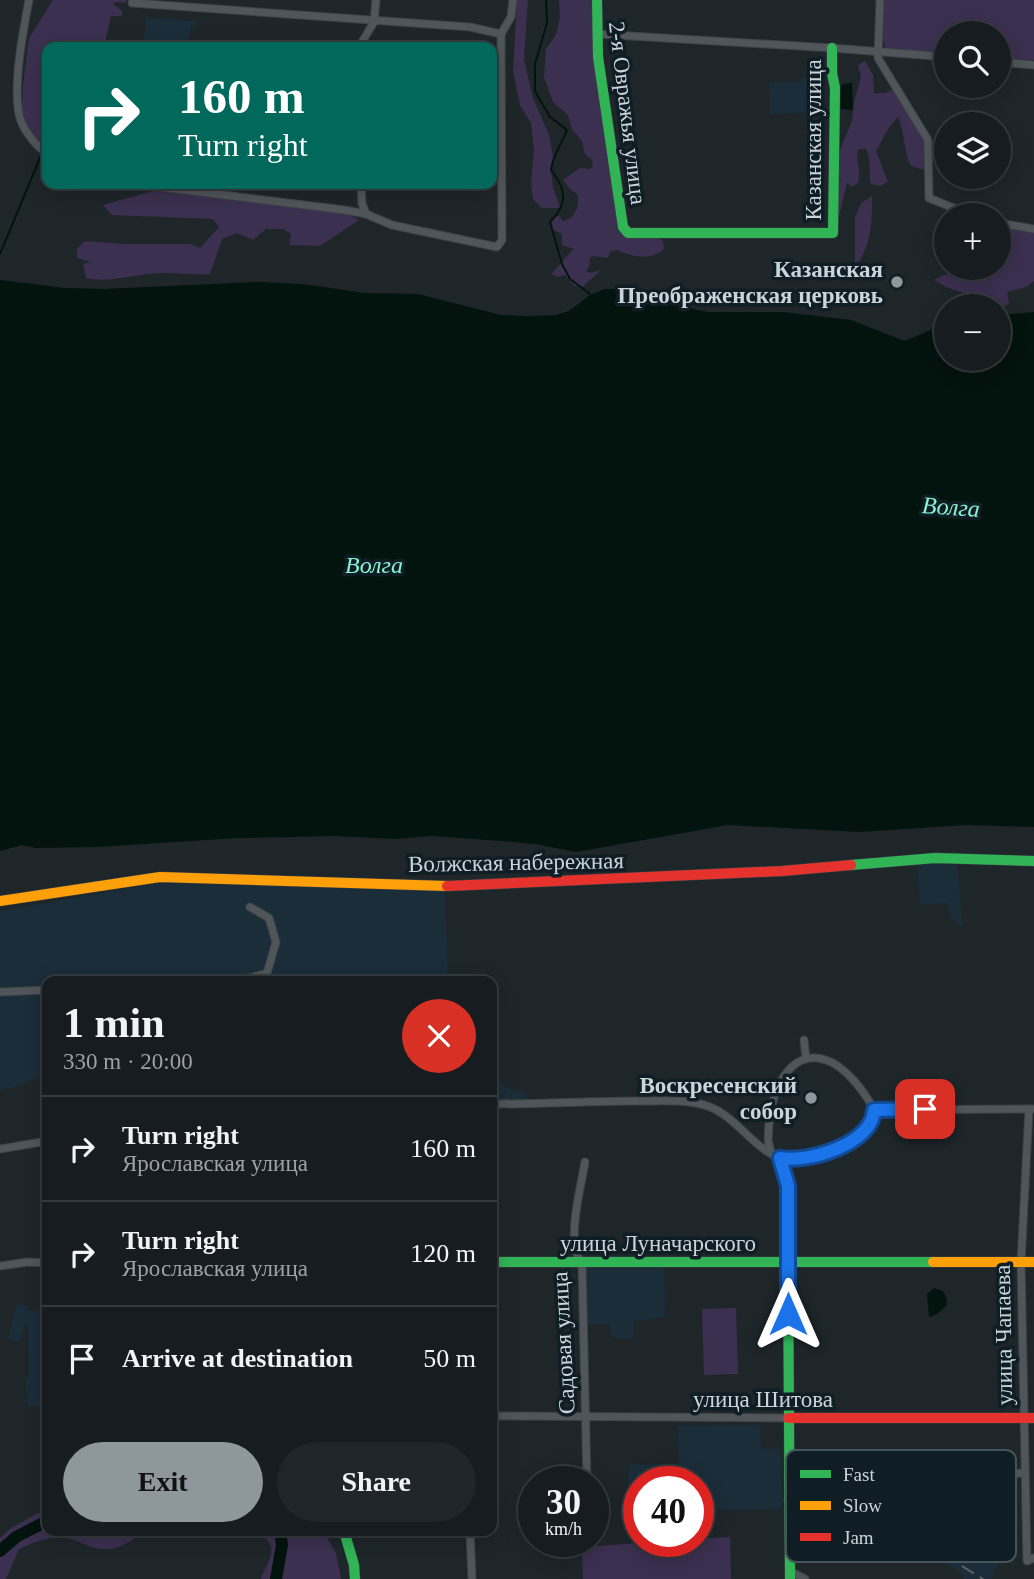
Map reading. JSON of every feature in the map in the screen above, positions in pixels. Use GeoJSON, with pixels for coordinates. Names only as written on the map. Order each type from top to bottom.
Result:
{"type":"FeatureCollection","features":[{"type":"Feature","properties":{"kind":"street"},"geometry":{"type":"LineString","coordinates":[[29,0],[18,70],[19,116],[42,150]]}},
{"type":"Feature","properties":{"kind":"street"},"geometry":{"type":"LineString","coordinates":[[362,42],[374,19],[376,0]]}},
{"type":"Feature","properties":{"kind":"street"},"geometry":{"type":"LineString","coordinates":[[176,189],[345,210],[366,214],[415,231],[492,247],[500,245],[501,34],[511,17],[513,0]]}},
{"type":"Feature","properties":{"kind":"street","name":"2-я Овражья улица"},"geometry":{"type":"LineString","coordinates":[[597,0],[598,57],[624,231],[833,233]]}},
{"type":"Feature","properties":{"kind":"street"},"geometry":{"type":"LineString","coordinates":[[880,0],[877,58],[928,140],[929,198],[941,203]]}},
{"type":"Feature","properties":{"kind":"street"},"geometry":{"type":"LineString","coordinates":[[131,3],[470,27],[501,34]]}},
{"type":"Feature","properties":{"kind":"street"},"geometry":{"type":"LineString","coordinates":[[597,34],[934,56]]}},
{"type":"Feature","properties":{"kind":"street","name":"Казанская улица"},"geometry":{"type":"LineString","coordinates":[[832,48],[835,88],[833,233]]}},
{"type":"Feature","properties":{"kind":"street"},"geometry":{"type":"LineString","coordinates":[[1011,62],[1034,65]]}},
{"type":"Feature","properties":{"kind":"street"},"geometry":{"type":"LineString","coordinates":[[361,189],[366,214]]}},
{"type":"Feature","properties":{"kind":"street"},"geometry":{"type":"LineString","coordinates":[[345,210],[362,197]]}},
{"type":"Feature","properties":{"kind":"street"},"geometry":{"type":"LineString","coordinates":[[1011,225],[1034,229]]}},
{"type":"Feature","properties":{"kind":"street","name":"Волжская набережная"},"geometry":{"type":"LineString","coordinates":[[0,901],[160,877],[452,886],[782,871],[935,858],[1034,861]]}},
{"type":"Feature","properties":{"kind":"street"},"geometry":{"type":"LineString","coordinates":[[250,907],[270,918],[276,943],[267,972],[255,976]]}},
{"type":"Feature","properties":{"kind":"street"},"geometry":{"type":"LineString","coordinates":[[0,992],[42,990]]}},
{"type":"Feature","properties":{"kind":"street"},"geometry":{"type":"LineString","coordinates":[[804,1040],[806,1059]]}},
{"type":"Feature","properties":{"kind":"street"},"geometry":{"type":"LineString","coordinates":[[497,1104],[627,1101],[701,1104],[732,1119],[762,1149],[776,1156],[808,1158],[839,1148],[864,1131],[874,1110],[861,1091],[835,1065],[824,1059],[806,1059],[797,1063],[783,1076],[773,1096],[768,1143],[776,1156],[788,1186],[788,1450]]}},
{"type":"Feature","properties":{"kind":"street"},"geometry":{"type":"LineString","coordinates":[[874,1110],[1031,1109]]}},
{"type":"Feature","properties":{"kind":"street","name":"улица Чапаева"},"geometry":{"type":"LineString","coordinates":[[1030,1560],[1024,1473],[1029,1418],[1021,1262],[1031,1109]]}},
{"type":"Feature","properties":{"kind":"street"},"geometry":{"type":"LineString","coordinates":[[0,1149],[42,1142]]}},
{"type":"Feature","properties":{"kind":"street","name":"Садовая улица"},"geometry":{"type":"LineString","coordinates":[[585,1162],[574,1242],[575,1256],[582,1264],[587,1466]]}},
{"type":"Feature","properties":{"kind":"street","name":"улица Луначарского"},"geometry":{"type":"LineString","coordinates":[[497,1262],[1034,1262]]}},
{"type":"Feature","properties":{"kind":"street"},"geometry":{"type":"LineString","coordinates":[[0,1266],[42,1263]]}},
{"type":"Feature","properties":{"kind":"street","name":"улица Шитова"},"geometry":{"type":"LineString","coordinates":[[497,1416],[1029,1418]]}},
{"type":"Feature","properties":{"kind":"street"},"geometry":{"type":"LineString","coordinates":[[1016,1474],[1024,1473]]}},
{"type":"Feature","properties":{"kind":"street"},"geometry":{"type":"LineString","coordinates":[[345,1536],[355,1579]]}},
{"type":"Feature","properties":{"kind":"street"},"geometry":{"type":"LineString","coordinates":[[470,1536],[472,1579]]}},
{"type":"Feature","properties":{"kind":"street"},"geometry":{"type":"LineString","coordinates":[[790,1575],[805,1579]]}},
{"type":"Feature","properties":{"kind":"shaded area"},"geometry":{"type":"Polygon","coordinates":[[[53,0],[127,0],[125,3],[113,4],[122,11],[122,16],[111,16],[105,42],[42,42],[42,147],[22,116],[29,38],[53,0]]]}},
{"type":"Feature","properties":{"kind":"shaded area"},"geometry":{"type":"Polygon","coordinates":[[[517,0],[528,0],[524,59],[533,98],[549,135],[553,156],[553,187],[560,208],[542,208],[533,199],[531,183],[534,151],[531,123],[520,105],[513,71],[517,0]]]}},
{"type":"Feature","properties":{"kind":"shaded area"},"geometry":{"type":"Polygon","coordinates":[[[559,0],[595,0],[621,227],[654,234],[663,241],[664,249],[647,256],[635,256],[617,250],[610,252],[608,258],[593,256],[589,259],[590,265],[586,271],[590,273],[601,270],[582,287],[574,286],[565,275],[558,277],[551,274],[574,249],[562,245],[562,234],[550,228],[553,217],[559,216],[563,221],[574,214],[577,207],[577,194],[563,180],[580,168],[590,169],[593,166],[592,160],[585,154],[582,141],[572,129],[568,115],[553,102],[544,77],[546,49],[556,35],[560,17],[559,0]]]}},
{"type":"Feature","properties":{"kind":"shaded area"},"geometry":{"type":"Polygon","coordinates":[[[884,0],[1034,0],[1034,60],[1011,59],[1011,21],[934,21],[934,52],[886,48],[883,40],[884,0]]]}},
{"type":"Feature","properties":{"kind":"shaded area"},"geometry":{"type":"Polygon","coordinates":[[[146,18],[196,21],[196,26],[191,26],[189,42],[144,42],[146,18]]]}},
{"type":"Feature","properties":{"kind":"shaded area"},"geometry":{"type":"Polygon","coordinates":[[[865,61],[873,75],[874,93],[885,93],[894,89],[927,140],[927,171],[911,166],[898,117],[876,151],[888,182],[880,186],[871,184],[868,153],[866,149],[858,149],[858,183],[852,187],[847,183],[836,229],[837,157],[852,121],[861,77],[858,65],[865,61]]]}},
{"type":"Feature","properties":{"kind":"shaded area"},"geometry":{"type":"Polygon","coordinates":[[[820,76],[822,112],[770,114],[769,82],[802,82],[804,77],[820,76]]]}},
{"type":"Feature","properties":{"kind":"shaded area"},"geometry":{"type":"Polygon","coordinates":[[[153,191],[343,212],[359,220],[320,246],[289,245],[291,234],[283,229],[266,229],[253,240],[237,233],[222,239],[210,274],[155,273],[106,280],[86,278],[83,264],[91,262],[77,258],[77,249],[84,241],[191,244],[200,248],[219,227],[213,219],[112,215],[103,205],[153,191]]]}},
{"type":"Feature","properties":{"kind":"shaded area"},"geometry":{"type":"Polygon","coordinates":[[[872,196],[868,242],[855,267],[855,218],[861,203],[872,196]]]}},
{"type":"Feature","properties":{"kind":"shaded area"},"geometry":{"type":"Polygon","coordinates":[[[1011,227],[1034,231],[1034,281],[1026,287],[1007,294],[966,294],[934,280],[1011,280],[1011,227]]]}},
{"type":"Feature","properties":{"kind":"shaded area"},"geometry":{"type":"Polygon","coordinates":[[[948,861],[948,864],[957,864],[963,928],[950,916],[948,903],[920,905],[917,864],[948,861]]]}},
{"type":"Feature","properties":{"kind":"shaded area"},"geometry":{"type":"Polygon","coordinates":[[[160,883],[445,890],[448,976],[42,976],[42,1075],[12,1088],[0,1090],[0,911],[160,883]]]}},
{"type":"Feature","properties":{"kind":"shaded area"},"geometry":{"type":"Polygon","coordinates":[[[497,1053],[501,1082],[512,1091],[526,1093],[527,1101],[497,1101],[497,1053]]]}},
{"type":"Feature","properties":{"kind":"shaded area"},"geometry":{"type":"Polygon","coordinates":[[[664,1267],[665,1317],[634,1321],[634,1339],[611,1337],[610,1324],[588,1324],[586,1268],[664,1267]]]}},
{"type":"Feature","properties":{"kind":"shaded area"},"geometry":{"type":"Polygon","coordinates":[[[17,1304],[29,1307],[28,1310],[42,1312],[42,1406],[28,1406],[25,1383],[29,1374],[28,1323],[25,1323],[20,1342],[8,1339],[17,1304]]]}},
{"type":"Feature","properties":{"kind":"shaded area"},"geometry":{"type":"Polygon","coordinates":[[[736,1308],[738,1374],[704,1375],[702,1309],[736,1308]]]}},
{"type":"Feature","properties":{"kind":"shaded area"},"geometry":{"type":"Polygon","coordinates":[[[760,1425],[761,1449],[781,1449],[782,1509],[714,1510],[714,1466],[628,1466],[679,1464],[678,1426],[760,1425]]]}},
{"type":"Feature","properties":{"kind":"shaded area"},"geometry":{"type":"Polygon","coordinates":[[[42,1513],[42,1536],[139,1536],[111,1549],[62,1538],[41,1540],[19,1549],[6,1579],[0,1579],[0,1538],[11,1528],[42,1513]]]}},
{"type":"Feature","properties":{"kind":"shaded area"},"geometry":{"type":"Polygon","coordinates":[[[326,1536],[336,1553],[341,1579],[261,1579],[271,1554],[265,1537],[326,1536]]]}},
{"type":"Feature","properties":{"kind":"shaded area"},"geometry":{"type":"Polygon","coordinates":[[[730,1537],[731,1579],[583,1579],[582,1557],[609,1557],[609,1545],[623,1544],[623,1557],[714,1557],[714,1538],[730,1537]]]}},
{"type":"Feature","properties":{"kind":"shaded area"},"geometry":{"type":"Polygon","coordinates":[[[999,1562],[991,1579],[963,1579],[965,1576],[946,1564],[926,1563],[999,1562]]]}},
{"type":"Feature","properties":{"kind":"water"},"geometry":{"type":"Polygon","coordinates":[[[852,83],[853,110],[839,109],[840,88],[843,84],[852,83]]]}},
{"type":"Feature","properties":{"kind":"water","name":"Волга"},"geometry":{"type":"Polygon","coordinates":[[[0,280],[65,288],[103,289],[258,282],[303,284],[365,293],[418,294],[501,315],[527,316],[556,315],[569,311],[590,295],[605,289],[621,289],[708,312],[783,312],[851,320],[902,340],[934,329],[934,371],[1011,371],[1011,314],[1034,312],[1034,827],[966,825],[860,832],[728,825],[576,852],[535,844],[431,836],[395,839],[335,836],[238,838],[97,847],[36,848],[22,845],[0,851],[0,280]]]}},
{"type":"Feature","properties":{"kind":"water"},"geometry":{"type":"Polygon","coordinates":[[[934,1288],[943,1291],[947,1300],[946,1306],[929,1317],[927,1294],[934,1288]]]}},
{"type":"Feature","properties":{"kind":"waterway"},"geometry":{"type":"LineString","coordinates":[[546,0],[547,23],[535,64],[535,91],[550,117],[567,130],[551,170],[560,184],[563,197],[560,209],[550,222],[562,264],[570,279],[590,294]]}},
{"type":"Feature","properties":{"kind":"waterway"},"geometry":{"type":"LineString","coordinates":[[0,254],[42,153]]}},
{"type":"Feature","properties":{"kind":"waterway"},"geometry":{"type":"LineString","coordinates":[[0,1551],[16,1537],[42,1524]]}},
{"type":"Feature","properties":{"kind":"waterway"},"geometry":{"type":"LineString","coordinates":[[276,1579],[282,1545],[281,1536]]}},
{"type":"Feature","properties":{"kind":"railway"},"geometry":{"type":"LineString","coordinates":[[955,1562],[983,1579]]}},
{"type":"Feature","properties":{"kind":"traffic: fast"},"geometry":{"type":"LineString","coordinates":[[597,0],[598,57],[623,227],[628,233],[833,233],[835,88],[832,48]]}},
{"type":"Feature","properties":{"kind":"traffic: fast"},"geometry":{"type":"LineString","coordinates":[[851,865],[935,858],[1034,861]]}},
{"type":"Feature","properties":{"kind":"traffic: fast"},"geometry":{"type":"LineString","coordinates":[[788,1261],[789,1450]]}},
{"type":"Feature","properties":{"kind":"traffic: fast"},"geometry":{"type":"LineString","coordinates":[[497,1262],[933,1262]]}},
{"type":"Feature","properties":{"kind":"traffic: fast"},"geometry":{"type":"LineString","coordinates":[[345,1536],[355,1579]]}},
{"type":"Feature","properties":{"kind":"traffic: fast"},"geometry":{"type":"LineString","coordinates":[[790,1562],[790,1579]]}},
{"type":"Feature","properties":{"kind":"traffic: slow"},"geometry":{"type":"LineString","coordinates":[[0,901],[160,877],[447,886]]}},
{"type":"Feature","properties":{"kind":"traffic: slow"},"geometry":{"type":"LineString","coordinates":[[933,1262],[1034,1262]]}},
{"type":"Feature","properties":{"kind":"traffic: jam"},"geometry":{"type":"LineString","coordinates":[[447,886],[782,871],[851,865]]}},
{"type":"Feature","properties":{"kind":"traffic: jam"},"geometry":{"type":"LineString","coordinates":[[788,1418],[1034,1418]]}},
{"type":"Feature","properties":{"kind":"place","name":"Казанская Преображенская церковь"},"geometry":{"type":"Point","coordinates":[897,282]}},
{"type":"Feature","properties":{"kind":"place","name":"Воскресенский собор"},"geometry":{"type":"Point","coordinates":[811,1098]}},
{"type":"Feature","properties":{"kind":"route"},"geometry":{"type":"LineString","coordinates":[[788,1314],[788,1186],[780,1158],[808,1158],[839,1148],[864,1131],[874,1110],[925,1109]]}}]}
